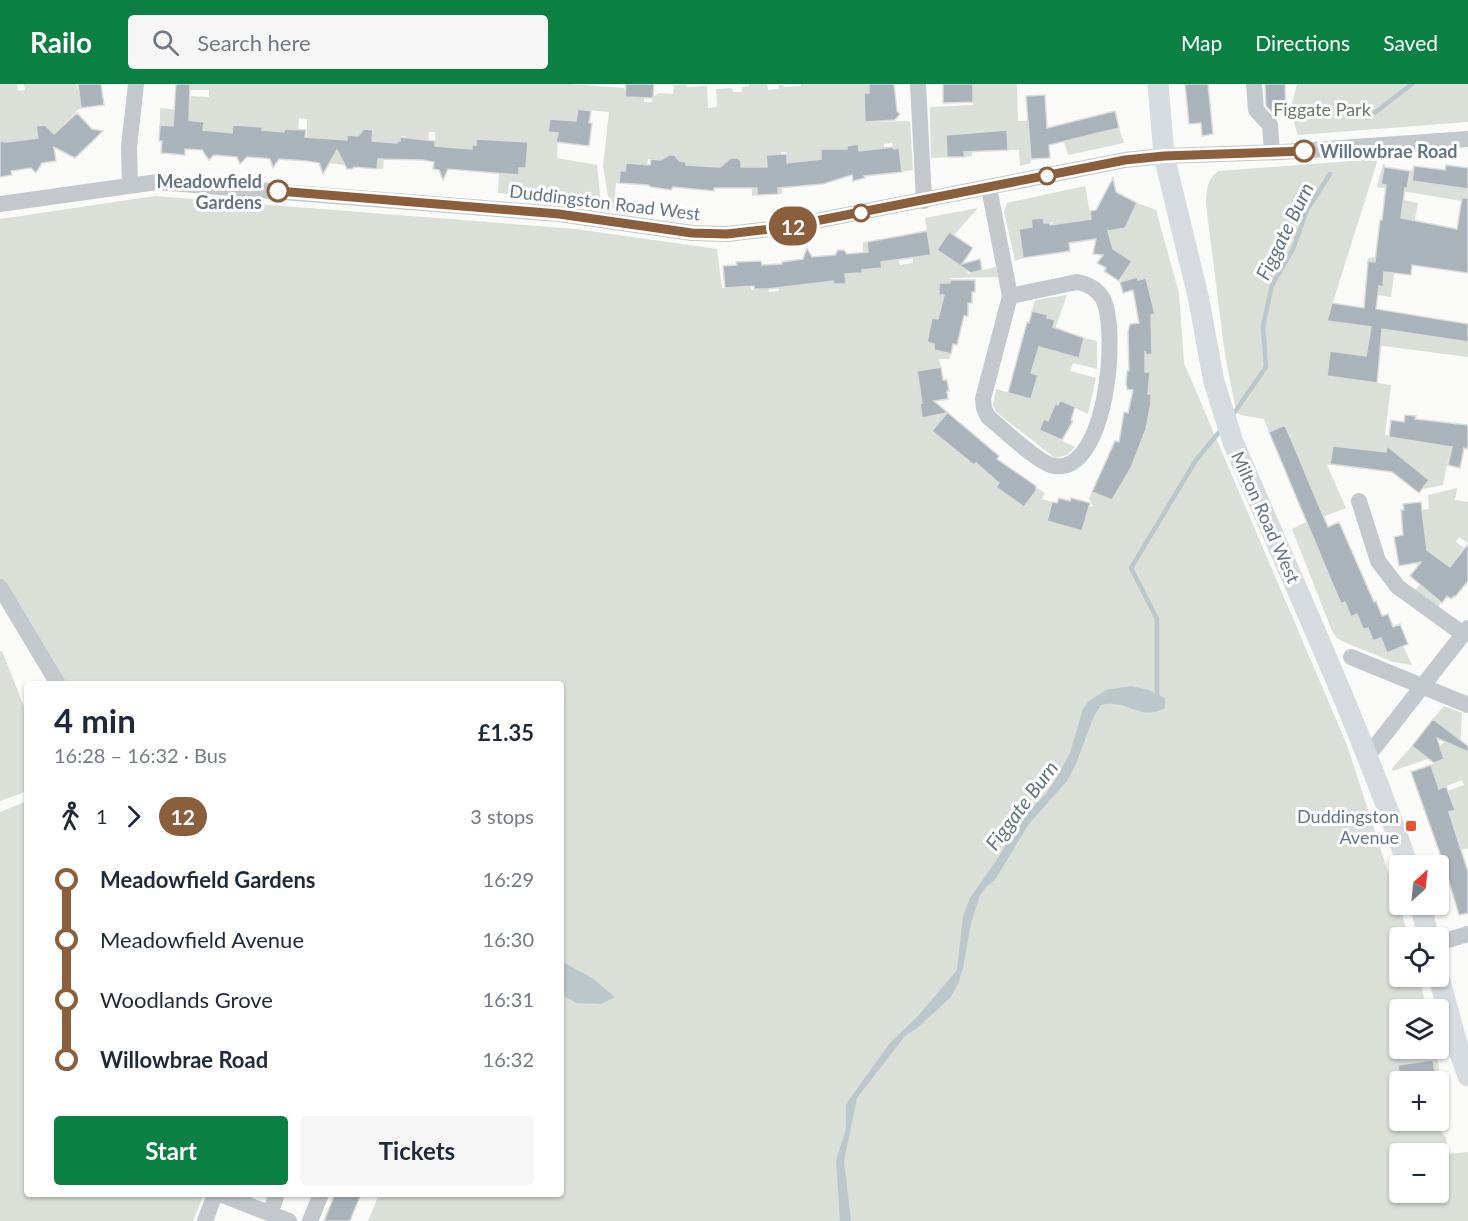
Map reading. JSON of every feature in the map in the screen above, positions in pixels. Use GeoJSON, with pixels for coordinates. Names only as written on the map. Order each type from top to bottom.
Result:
{"type":"FeatureCollection","features":[{"type":"Feature","properties":{"kind":"main road"},"geometry":{"type":"LineString","coordinates":[[1158,84],[1164,156]]}},
{"type":"Feature","properties":{"kind":"main road","name":"Milton Road West"},"geometry":{"type":"LineString","coordinates":[[1164,156],[1198,296],[1214,382],[1223,413],[1321,643],[1404,855]]}},
{"type":"Feature","properties":{"kind":"main road"},"geometry":{"type":"LineString","coordinates":[[1442,987],[1468,1076]]}},
{"type":"Feature","properties":{"kind":"street"},"geometry":{"type":"LineString","coordinates":[[130,184],[129,147],[136,84]]}},
{"type":"Feature","properties":{"kind":"street"},"geometry":{"type":"LineString","coordinates":[[918,84],[924,201]]}},
{"type":"Feature","properties":{"kind":"street"},"geometry":{"type":"LineString","coordinates":[[1254,84],[1256,110],[1270,125],[1272,152]]}},
{"type":"Feature","properties":{"kind":"street","name":"Duddingston Road West"},"geometry":{"type":"LineString","coordinates":[[0,204],[157,182],[548,213],[710,234],[780,228],[1125,160],[1468,139]]}},
{"type":"Feature","properties":{"kind":"street"},"geometry":{"type":"LineString","coordinates":[[989,188],[1010,296],[983,399],[984,408],[988,417],[1045,463],[1065,467],[1086,451],[1103,406],[1109,357],[1106,306],[1096,290],[1087,284],[1077,282],[1010,296]]}},
{"type":"Feature","properties":{"kind":"street"},"geometry":{"type":"LineString","coordinates":[[1359,501],[1378,561],[1398,587],[1466,631],[1367,757]]}},
{"type":"Feature","properties":{"kind":"street"},"geometry":{"type":"LineString","coordinates":[[0,587],[56,681]]}},
{"type":"Feature","properties":{"kind":"street"},"geometry":{"type":"LineString","coordinates":[[1351,657],[1468,705]]}},
{"type":"Feature","properties":{"kind":"street"},"geometry":{"type":"LineString","coordinates":[[1449,940],[1468,934]]}},
{"type":"Feature","properties":{"kind":"street"},"geometry":{"type":"LineString","coordinates":[[205,1221],[217,1197]]}},
{"type":"Feature","properties":{"kind":"street"},"geometry":{"type":"LineString","coordinates":[[226,1197],[290,1221]]}},
{"type":"Feature","properties":{"kind":"street"},"geometry":{"type":"LineString","coordinates":[[270,1214],[276,1197]]}},
{"type":"Feature","properties":{"kind":"street"},"geometry":{"type":"LineString","coordinates":[[310,1221],[320,1197]]}},
{"type":"Feature","properties":{"kind":"green space"},"geometry":{"type":"Polygon","coordinates":[[[0,84],[17,84],[18,91],[25,90],[24,84],[76,84],[80,99],[87,101],[88,107],[79,109],[54,134],[37,129],[38,138],[19,140],[23,169],[20,170],[17,152],[7,145],[6,141],[0,141],[0,84]]]}},
{"type":"Feature","properties":{"kind":"green space"},"geometry":{"type":"Polygon","coordinates":[[[190,84],[570,84],[624,88],[626,97],[644,97],[644,102],[652,102],[653,97],[659,93],[673,94],[674,85],[686,84],[687,87],[707,86],[708,108],[717,107],[716,89],[732,88],[733,92],[742,92],[742,87],[749,86],[749,84],[767,84],[768,90],[779,89],[779,85],[784,87],[801,86],[801,84],[869,84],[869,90],[895,91],[864,93],[866,122],[910,121],[913,170],[902,172],[899,167],[898,148],[894,149],[892,143],[884,144],[884,148],[876,149],[879,174],[869,176],[869,154],[860,155],[858,144],[847,146],[848,153],[821,149],[821,161],[793,162],[793,169],[788,169],[787,152],[781,152],[782,194],[778,194],[776,155],[766,155],[767,167],[755,168],[757,195],[752,196],[751,167],[741,167],[741,161],[737,158],[727,161],[727,167],[714,179],[715,166],[692,165],[690,189],[684,189],[686,162],[676,161],[674,155],[669,155],[665,160],[648,159],[647,165],[625,171],[619,183],[616,183],[614,208],[610,208],[603,166],[609,112],[578,109],[577,121],[550,119],[549,131],[558,133],[557,158],[597,165],[601,204],[498,193],[500,157],[476,139],[472,158],[460,170],[461,148],[435,146],[435,132],[429,132],[427,155],[423,154],[424,139],[418,139],[417,142],[406,141],[406,136],[401,136],[397,143],[385,142],[383,169],[377,169],[371,156],[373,133],[371,130],[361,136],[347,135],[345,165],[329,163],[307,137],[307,119],[299,118],[296,159],[294,129],[284,129],[284,132],[264,147],[263,158],[260,158],[262,127],[233,125],[230,157],[222,156],[224,132],[203,130],[203,122],[189,120],[189,127],[160,125],[160,108],[189,111],[191,96],[209,97],[209,90],[190,90],[190,84]]]}},
{"type":"Feature","properties":{"kind":"green space"},"geometry":{"type":"Polygon","coordinates":[[[973,84],[1017,84],[1018,121],[1028,121],[1031,163],[1020,166],[1019,150],[1008,150],[1007,130],[977,131],[977,151],[972,151],[972,156],[965,157],[963,134],[946,135],[947,157],[931,158],[930,107],[973,105],[973,84]]]}},
{"type":"Feature","properties":{"kind":"green space","name":"Figgate Park"},"geometry":{"type":"Polygon","coordinates":[[[1297,84],[1468,84],[1468,122],[1298,135],[1290,111],[1297,84]]]}},
{"type":"Feature","properties":{"kind":"green space"},"geometry":{"type":"Polygon","coordinates":[[[1119,128],[1124,143],[1068,155],[1064,141],[1119,128]]]}},
{"type":"Feature","properties":{"kind":"green space"},"geometry":{"type":"Polygon","coordinates":[[[1378,159],[1327,321],[1468,342],[1468,357],[1368,344],[1366,356],[1330,351],[1327,376],[1391,385],[1385,435],[1451,446],[1443,485],[1424,489],[1409,468],[1411,465],[1397,454],[1333,446],[1330,464],[1327,465],[1346,508],[1307,523],[1341,604],[1345,602],[1351,616],[1357,614],[1363,629],[1368,628],[1381,638],[1387,653],[1403,646],[1412,665],[1393,662],[1344,642],[1332,631],[1292,529],[1322,514],[1286,425],[1269,432],[1264,419],[1237,413],[1225,355],[1206,205],[1210,181],[1219,171],[1378,159]]]}},
{"type":"Feature","properties":{"kind":"green space"},"geometry":{"type":"Polygon","coordinates":[[[1383,164],[1385,164],[1381,184],[1406,189],[1410,171],[1414,165],[1412,181],[1468,187],[1468,202],[1377,187],[1383,164]]]}},
{"type":"Feature","properties":{"kind":"green space"},"geometry":{"type":"Polygon","coordinates":[[[1085,186],[1091,219],[1054,232],[1052,222],[1044,223],[1043,218],[1031,219],[1032,227],[1019,229],[1023,258],[1015,261],[1004,211],[1007,203],[1085,186]]]}},
{"type":"Feature","properties":{"kind":"green space"},"geometry":{"type":"Polygon","coordinates":[[[155,196],[576,229],[717,249],[722,288],[743,287],[743,277],[749,276],[751,290],[768,288],[769,292],[779,291],[778,278],[784,287],[819,283],[832,275],[833,284],[846,283],[845,274],[862,273],[863,242],[867,242],[869,264],[873,263],[874,269],[881,268],[881,262],[894,261],[894,256],[898,256],[900,265],[913,263],[913,258],[931,255],[925,218],[978,208],[954,235],[949,232],[937,250],[964,261],[968,274],[996,267],[998,277],[950,278],[950,283],[939,283],[945,295],[938,319],[932,318],[927,342],[934,344],[933,349],[951,354],[949,359],[939,359],[941,367],[917,371],[922,417],[936,415],[937,417],[943,413],[946,415],[932,431],[954,450],[957,447],[974,465],[976,463],[1000,481],[996,487],[1024,507],[1038,488],[1045,493],[1042,499],[1052,502],[1047,522],[1082,531],[1089,507],[1093,506],[1089,498],[1092,492],[1112,500],[1126,475],[1120,466],[1130,470],[1141,442],[1137,434],[1121,428],[1122,423],[1146,428],[1151,395],[1148,394],[1150,372],[1142,371],[1145,349],[1138,318],[1155,314],[1146,278],[1120,282],[1122,279],[1104,253],[1100,254],[1101,243],[1094,241],[1092,225],[1123,229],[1137,203],[1156,210],[1179,293],[1184,363],[1347,745],[1389,875],[1389,915],[1402,915],[1406,927],[1389,927],[1389,987],[1422,987],[1424,999],[1389,999],[1389,1059],[1438,1059],[1439,1071],[1389,1071],[1389,1131],[1439,1131],[1446,1137],[1447,1143],[1389,1143],[1389,1203],[1449,1203],[1449,1154],[1468,1152],[1468,1221],[368,1221],[378,1197],[564,1197],[564,681],[60,681],[0,581],[0,219],[155,196]]]}},
{"type":"Feature","properties":{"kind":"green space"},"geometry":{"type":"Polygon","coordinates":[[[1386,196],[1418,203],[1412,234],[1396,261],[1391,297],[1378,295],[1379,286],[1383,286],[1385,263],[1368,261],[1368,258],[1376,257],[1386,196]]]}},
{"type":"Feature","properties":{"kind":"green space"},"geometry":{"type":"Polygon","coordinates":[[[1067,295],[1055,329],[1079,357],[1084,338],[1097,341],[1097,369],[1073,363],[1070,371],[1096,378],[1088,414],[1060,401],[1058,405],[1055,405],[1048,421],[1044,420],[1039,430],[1075,447],[1067,455],[1055,458],[996,412],[993,405],[996,389],[1031,399],[1038,375],[1031,373],[1038,335],[1050,338],[1055,321],[1047,318],[1047,315],[1032,311],[1035,300],[1067,295]]]}},
{"type":"Feature","properties":{"kind":"green space"},"geometry":{"type":"Polygon","coordinates":[[[1457,488],[1455,500],[1468,502],[1468,543],[1459,537],[1456,542],[1464,548],[1430,594],[1441,602],[1437,608],[1414,592],[1428,574],[1418,567],[1417,563],[1427,546],[1422,510],[1429,509],[1428,495],[1457,488]]]}},
{"type":"Feature","properties":{"kind":"green space"},"geometry":{"type":"Polygon","coordinates":[[[0,651],[2,651],[24,706],[24,792],[0,801],[0,651]]]}},
{"type":"Feature","properties":{"kind":"green space"},"geometry":{"type":"Polygon","coordinates":[[[1444,706],[1462,713],[1460,747],[1468,752],[1468,848],[1462,850],[1449,812],[1454,810],[1445,792],[1464,785],[1462,780],[1439,789],[1431,765],[1443,759],[1442,754],[1393,771],[1392,768],[1412,746],[1422,753],[1437,750],[1445,741],[1450,744],[1456,737],[1433,719],[1444,706]]]}},
{"type":"Feature","properties":{"kind":"green space"},"geometry":{"type":"Polygon","coordinates":[[[24,802],[24,1197],[203,1197],[193,1221],[0,1221],[0,812],[24,802]]]}},
{"type":"Feature","properties":{"kind":"shaded area"},"geometry":{"type":"Polygon","coordinates":[[[1131,686],[1149,690],[1165,698],[1165,708],[1156,712],[1148,712],[1119,704],[1101,705],[1093,718],[1076,764],[1067,781],[1028,825],[995,880],[980,895],[971,923],[963,968],[950,998],[905,1036],[857,1098],[844,1161],[851,1221],[840,1221],[836,1160],[846,1129],[846,1104],[890,1043],[918,1016],[957,970],[963,917],[970,898],[1000,855],[1019,821],[1046,794],[1057,777],[1070,753],[1083,709],[1089,701],[1106,690],[1131,686]]]}},
{"type":"Feature","properties":{"kind":"shaded area"},"geometry":{"type":"Polygon","coordinates":[[[564,963],[592,978],[615,997],[601,1004],[576,1003],[564,996],[564,963]]]}},
{"type":"Feature","properties":{"kind":"building"},"geometry":{"type":"Polygon","coordinates":[[[78,84],[101,84],[104,105],[81,108],[78,84]]]}},
{"type":"Feature","properties":{"kind":"building"},"geometry":{"type":"Polygon","coordinates":[[[176,84],[190,84],[189,120],[204,122],[203,130],[232,133],[233,125],[262,127],[262,130],[284,132],[284,129],[306,130],[305,137],[347,140],[347,135],[358,136],[364,129],[373,130],[372,141],[397,143],[400,137],[435,141],[435,146],[472,149],[472,145],[476,145],[476,139],[528,142],[526,168],[519,168],[519,175],[448,169],[443,180],[439,170],[433,169],[434,162],[423,160],[378,159],[377,169],[354,167],[347,169],[337,150],[323,174],[319,163],[306,161],[279,159],[273,168],[270,159],[263,158],[247,157],[240,164],[237,157],[214,155],[209,160],[202,150],[185,149],[185,155],[161,153],[160,125],[173,126],[176,84]]]}},
{"type":"Feature","properties":{"kind":"building"},"geometry":{"type":"Polygon","coordinates":[[[626,84],[654,84],[653,98],[625,97],[626,84]]]}},
{"type":"Feature","properties":{"kind":"building"},"geometry":{"type":"Polygon","coordinates":[[[869,84],[894,84],[897,111],[900,114],[895,120],[865,122],[864,93],[869,93],[869,84]]]}},
{"type":"Feature","properties":{"kind":"building"},"geometry":{"type":"Polygon","coordinates":[[[943,84],[973,84],[973,102],[943,103],[943,84]]]}},
{"type":"Feature","properties":{"kind":"building"},"geometry":{"type":"Polygon","coordinates":[[[1185,84],[1208,84],[1213,134],[1202,136],[1201,123],[1189,124],[1185,84]]]}},
{"type":"Feature","properties":{"kind":"building"},"geometry":{"type":"Polygon","coordinates":[[[1265,84],[1285,84],[1286,111],[1272,112],[1266,106],[1265,84]]]}},
{"type":"Feature","properties":{"kind":"building"},"geometry":{"type":"Polygon","coordinates":[[[1045,95],[1047,128],[1115,111],[1119,128],[1049,145],[1050,158],[1031,159],[1026,96],[1045,95]]]}},
{"type":"Feature","properties":{"kind":"building"},"geometry":{"type":"Polygon","coordinates":[[[578,109],[591,111],[589,146],[556,142],[558,133],[548,132],[550,119],[576,121],[578,109]]]}},
{"type":"Feature","properties":{"kind":"building"},"geometry":{"type":"Polygon","coordinates":[[[77,113],[92,129],[103,131],[75,158],[54,147],[56,161],[42,163],[36,173],[31,168],[11,171],[12,175],[0,177],[0,141],[38,138],[36,126],[45,125],[54,134],[77,113]]]}},
{"type":"Feature","properties":{"kind":"building"},"geometry":{"type":"Polygon","coordinates":[[[1007,130],[1008,150],[964,152],[965,157],[947,157],[946,135],[1007,130]]]}},
{"type":"Feature","properties":{"kind":"building"},"geometry":{"type":"Polygon","coordinates":[[[858,144],[859,151],[899,148],[902,172],[864,176],[865,178],[853,181],[852,175],[823,184],[778,188],[778,194],[757,195],[757,188],[714,188],[714,191],[673,187],[671,190],[648,185],[619,183],[620,171],[625,171],[626,163],[650,165],[651,159],[661,160],[669,155],[674,155],[680,161],[686,162],[686,165],[720,167],[731,158],[737,158],[741,161],[741,167],[767,167],[766,155],[787,154],[787,163],[821,159],[821,149],[847,149],[847,146],[858,144]]]}},
{"type":"Feature","properties":{"kind":"building"},"geometry":{"type":"Polygon","coordinates":[[[1446,165],[1468,168],[1468,189],[1412,181],[1414,166],[1445,170],[1446,165]]]}},
{"type":"Feature","properties":{"kind":"building"},"geometry":{"type":"Polygon","coordinates":[[[1384,167],[1410,171],[1401,218],[1457,229],[1462,198],[1468,198],[1468,273],[1412,265],[1411,275],[1384,272],[1383,287],[1379,286],[1376,309],[1468,324],[1468,342],[1382,329],[1377,383],[1327,376],[1330,351],[1366,356],[1371,327],[1327,321],[1332,303],[1364,308],[1368,261],[1375,262],[1380,220],[1382,220],[1386,185],[1381,184],[1384,167]]]}},
{"type":"Feature","properties":{"kind":"building"},"geometry":{"type":"Polygon","coordinates":[[[1113,178],[1116,192],[1137,203],[1125,228],[1108,231],[1113,249],[1132,261],[1119,281],[1104,271],[1106,268],[1097,263],[1103,255],[1093,254],[1096,239],[1069,243],[1070,251],[1023,258],[1019,229],[1032,227],[1031,219],[1043,218],[1044,223],[1050,223],[1050,225],[1091,219],[1090,211],[1096,210],[1113,178]]]}},
{"type":"Feature","properties":{"kind":"building"},"geometry":{"type":"Polygon","coordinates":[[[927,231],[931,255],[881,262],[882,268],[845,274],[846,284],[833,284],[833,281],[768,289],[754,289],[754,286],[725,288],[723,266],[737,265],[736,262],[761,261],[762,265],[782,264],[782,262],[803,259],[807,248],[812,257],[835,255],[838,250],[844,250],[847,254],[868,252],[867,242],[927,231]]]}},
{"type":"Feature","properties":{"kind":"building"},"geometry":{"type":"Polygon","coordinates":[[[949,232],[973,248],[962,264],[980,259],[982,270],[971,273],[937,250],[949,232]]]}},
{"type":"Feature","properties":{"kind":"building"},"geometry":{"type":"Polygon","coordinates":[[[1137,277],[1138,280],[1146,278],[1155,314],[1151,315],[1152,354],[1146,355],[1145,351],[1145,372],[1150,372],[1148,394],[1151,394],[1151,403],[1146,429],[1131,468],[1112,500],[1092,492],[1115,441],[1119,442],[1124,412],[1128,413],[1133,390],[1127,389],[1126,384],[1127,371],[1129,371],[1128,332],[1130,324],[1139,323],[1133,290],[1123,293],[1120,282],[1137,277]]]}},
{"type":"Feature","properties":{"kind":"building"},"geometry":{"type":"Polygon","coordinates":[[[950,280],[975,280],[972,303],[968,303],[968,316],[964,316],[957,345],[953,344],[951,354],[934,350],[934,344],[927,342],[932,318],[938,319],[944,295],[939,295],[939,283],[950,283],[950,280]]]}},
{"type":"Feature","properties":{"kind":"building"},"geometry":{"type":"Polygon","coordinates":[[[1032,311],[1048,315],[1047,318],[1055,320],[1053,327],[1084,338],[1079,358],[1039,347],[1031,373],[1038,375],[1031,399],[1008,393],[1032,311]]]}},
{"type":"Feature","properties":{"kind":"building"},"geometry":{"type":"Polygon","coordinates":[[[941,367],[943,380],[947,380],[948,399],[934,401],[999,456],[997,459],[1036,486],[1036,491],[1024,507],[996,487],[999,483],[976,463],[974,465],[932,431],[947,413],[922,418],[917,371],[941,367]]]}},
{"type":"Feature","properties":{"kind":"building"},"geometry":{"type":"Polygon","coordinates":[[[1060,400],[1075,407],[1071,420],[1073,421],[1062,440],[1039,430],[1044,419],[1048,421],[1055,404],[1058,405],[1060,400]]]}},
{"type":"Feature","properties":{"kind":"building"},"geometry":{"type":"Polygon","coordinates":[[[1405,415],[1416,416],[1415,419],[1468,425],[1468,449],[1464,448],[1460,468],[1448,465],[1452,447],[1389,437],[1391,420],[1404,422],[1405,415]]]}},
{"type":"Feature","properties":{"kind":"building"},"geometry":{"type":"Polygon","coordinates":[[[1285,425],[1328,527],[1339,522],[1374,602],[1376,601],[1382,616],[1388,614],[1393,627],[1400,624],[1408,644],[1387,653],[1381,638],[1373,641],[1368,628],[1363,629],[1357,614],[1351,617],[1345,602],[1341,604],[1269,432],[1285,425]]]}},
{"type":"Feature","properties":{"kind":"building"},"geometry":{"type":"Polygon","coordinates":[[[1333,446],[1386,452],[1387,446],[1429,480],[1419,493],[1392,472],[1330,464],[1333,446]]]}},
{"type":"Feature","properties":{"kind":"building"},"geometry":{"type":"Polygon","coordinates":[[[1059,498],[1070,501],[1071,498],[1090,503],[1082,531],[1047,521],[1052,502],[1057,503],[1059,498]]]}},
{"type":"Feature","properties":{"kind":"building"},"geometry":{"type":"Polygon","coordinates":[[[1421,502],[1427,550],[1450,567],[1468,544],[1468,581],[1455,597],[1451,599],[1447,596],[1442,603],[1410,576],[1421,562],[1399,566],[1394,537],[1403,535],[1401,510],[1404,510],[1403,504],[1421,502]]]}},
{"type":"Feature","properties":{"kind":"building"},"geometry":{"type":"Polygon","coordinates":[[[1433,719],[1468,746],[1468,752],[1437,738],[1444,759],[1434,763],[1412,746],[1433,719]]]}},
{"type":"Feature","properties":{"kind":"building"},"geometry":{"type":"Polygon","coordinates":[[[1431,765],[1439,789],[1446,786],[1455,810],[1449,812],[1468,872],[1468,913],[1459,915],[1449,882],[1449,855],[1440,855],[1411,772],[1431,765]]]}},
{"type":"Feature","properties":{"kind":"building"},"geometry":{"type":"Polygon","coordinates":[[[1433,1060],[1435,1071],[1399,1071],[1398,1065],[1433,1060]]]}},
{"type":"Feature","properties":{"kind":"building"},"geometry":{"type":"Polygon","coordinates":[[[334,1197],[360,1197],[350,1221],[324,1221],[334,1197]]]}},
{"type":"Feature","properties":{"kind":"waterway","name":"Figgate Burn"},"geometry":{"type":"LineString","coordinates":[[1368,118],[1412,84]]}},
{"type":"Feature","properties":{"kind":"waterway","name":"Figgate Burn"},"geometry":{"type":"LineString","coordinates":[[1232,416],[1266,367],[1263,326],[1272,285],[1293,249],[1307,210],[1330,174]]}},
{"type":"Feature","properties":{"kind":"waterway","name":"Figgate Burn"},"geometry":{"type":"LineString","coordinates":[[1157,697],[1157,619],[1131,568],[1196,460],[1221,430]]}},
{"type":"Feature","properties":{"kind":"bus line","name":"12"},"geometry":{"type":"LineString","coordinates":[[278,191],[559,214],[692,233],[727,234],[780,228],[1125,160],[1164,156],[1304,151]]}},
{"type":"Feature","properties":{"kind":"place","name":"Willowbrae Road"},"geometry":{"type":"Point","coordinates":[1304,151]}},
{"type":"Feature","properties":{"kind":"place","name":"Meadowfield Gardens"},"geometry":{"type":"Point","coordinates":[278,191]}},
{"type":"Feature","properties":{"kind":"place","name":"Duddingston Avenue"},"geometry":{"type":"Point","coordinates":[1411,826]}}]}
